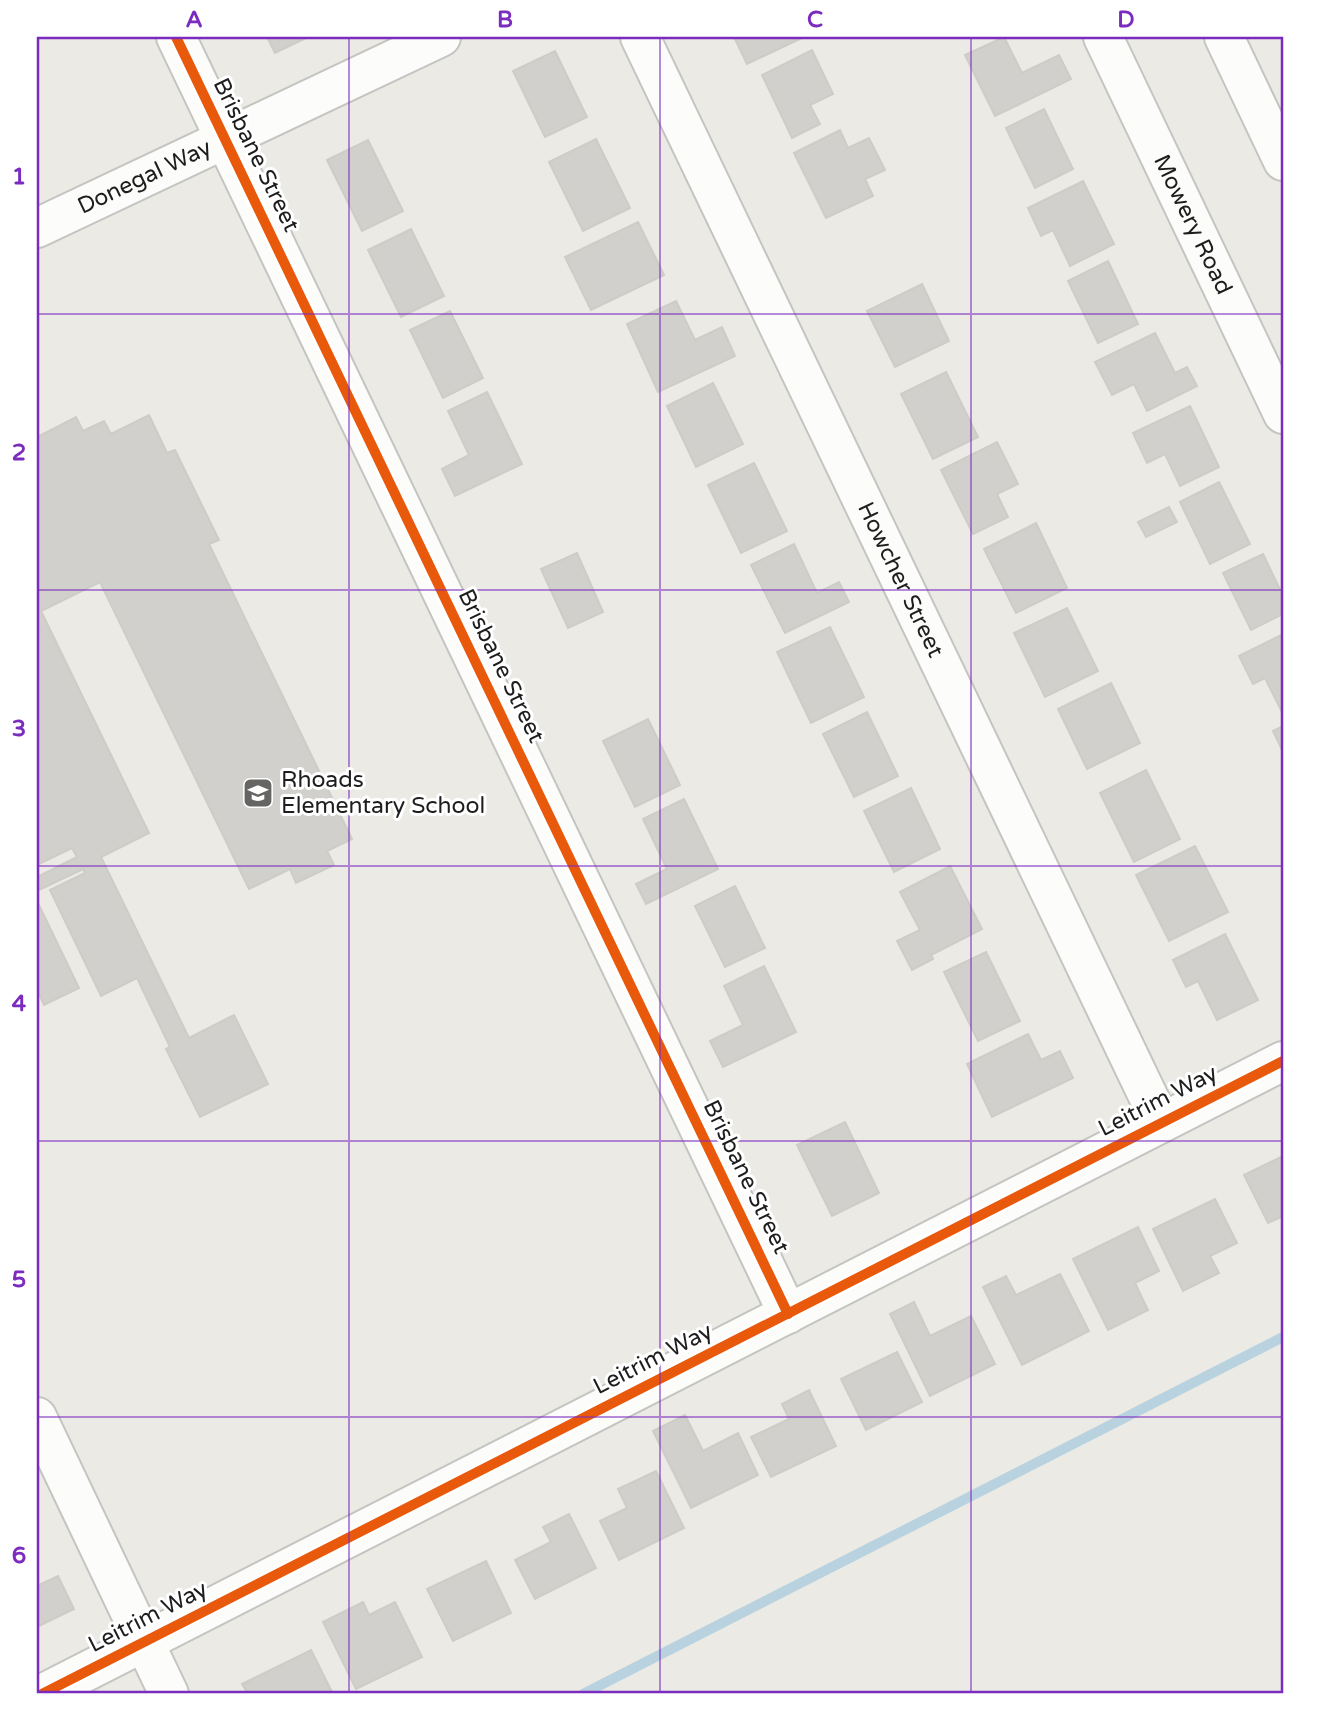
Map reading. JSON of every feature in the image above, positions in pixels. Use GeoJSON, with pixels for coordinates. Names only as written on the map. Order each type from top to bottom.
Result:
{"type":"FeatureCollection","features":[{"type":"Feature","properties":{"kind":"street","name":"Brisbane Street"},"geometry":{"type":"LineString","coordinates":[[176,37],[788,1314]]}},
{"type":"Feature","properties":{"kind":"street","name":"Donegal Way"},"geometry":{"type":"LineString","coordinates":[[37,228],[441,37]]}},
{"type":"Feature","properties":{"kind":"street","name":"Howcher Street"},"geometry":{"type":"LineString","coordinates":[[640,37],[1161,1124]]}},
{"type":"Feature","properties":{"kind":"street","name":"Mowery Road"},"geometry":{"type":"LineString","coordinates":[[1103,37],[1283,414]]}},
{"type":"Feature","properties":{"kind":"street"},"geometry":{"type":"LineString","coordinates":[[1224,37],[1283,161]]}},
{"type":"Feature","properties":{"kind":"street","name":"Leitrim Way"},"geometry":{"type":"LineString","coordinates":[[42,1694],[1283,1061]]}},
{"type":"Feature","properties":{"kind":"street"},"geometry":{"type":"LineString","coordinates":[[37,1418],[169,1694]]}},
{"type":"Feature","properties":{"kind":"building"},"geometry":{"type":"Polygon","coordinates":[[[267,37],[308,37],[275,53],[267,37]]]}},
{"type":"Feature","properties":{"kind":"building"},"geometry":{"type":"Polygon","coordinates":[[[734,37],[804,37],[747,64],[734,37]]]}},
{"type":"Feature","properties":{"kind":"building"},"geometry":{"type":"Polygon","coordinates":[[[1004,37],[1022,73],[1059,55],[1071,79],[995,116],[965,55],[1004,37]]]}},
{"type":"Feature","properties":{"kind":"building"},"geometry":{"type":"Polygon","coordinates":[[[812,50],[833,94],[810,105],[820,124],[792,138],[762,75],[812,50]]]}},
{"type":"Feature","properties":{"kind":"building"},"geometry":{"type":"Polygon","coordinates":[[[555,51],[587,117],[545,137],[513,71],[555,51]]]}},
{"type":"Feature","properties":{"kind":"building"},"geometry":{"type":"Polygon","coordinates":[[[1044,109],[1073,169],[1035,188],[1006,128],[1044,109]]]}},
{"type":"Feature","properties":{"kind":"building"},"geometry":{"type":"Polygon","coordinates":[[[840,130],[848,148],[869,138],[885,170],[865,179],[873,196],[826,218],[794,153],[840,130]]]}},
{"type":"Feature","properties":{"kind":"building"},"geometry":{"type":"Polygon","coordinates":[[[596,139],[630,208],[583,231],[549,162],[596,139]]]}},
{"type":"Feature","properties":{"kind":"building"},"geometry":{"type":"Polygon","coordinates":[[[368,140],[403,211],[362,231],[327,160],[368,140]]]}},
{"type":"Feature","properties":{"kind":"building"},"geometry":{"type":"Polygon","coordinates":[[[1083,181],[1114,244],[1070,266],[1053,230],[1041,236],[1028,208],[1083,181]]]}},
{"type":"Feature","properties":{"kind":"building"},"geometry":{"type":"Polygon","coordinates":[[[638,222],[664,275],[591,310],[565,257],[638,222]]]}},
{"type":"Feature","properties":{"kind":"building"},"geometry":{"type":"Polygon","coordinates":[[[411,229],[444,296],[401,317],[368,250],[411,229]]]}},
{"type":"Feature","properties":{"kind":"building"},"geometry":{"type":"Polygon","coordinates":[[[1108,261],[1138,324],[1098,343],[1068,281],[1108,261]]]}},
{"type":"Feature","properties":{"kind":"building"},"geometry":{"type":"Polygon","coordinates":[[[922,284],[949,341],[895,367],[867,311],[922,284]]]}},
{"type":"Feature","properties":{"kind":"building"},"geometry":{"type":"Polygon","coordinates":[[[676,301],[695,340],[722,327],[735,356],[658,392],[627,324],[676,301]]]}},
{"type":"Feature","properties":{"kind":"building"},"geometry":{"type":"Polygon","coordinates":[[[450,311],[483,378],[443,398],[410,330],[450,311]]]}},
{"type":"Feature","properties":{"kind":"building"},"geometry":{"type":"Polygon","coordinates":[[[1155,333],[1175,373],[1187,367],[1197,386],[1147,411],[1134,384],[1112,395],[1095,362],[1155,333]]]}},
{"type":"Feature","properties":{"kind":"building"},"geometry":{"type":"Polygon","coordinates":[[[946,372],[978,437],[933,459],[901,394],[946,372]]]}},
{"type":"Feature","properties":{"kind":"building"},"geometry":{"type":"Polygon","coordinates":[[[713,383],[743,444],[696,467],[667,406],[713,383]]]}},
{"type":"Feature","properties":{"kind":"building"},"geometry":{"type":"Polygon","coordinates":[[[487,392],[522,464],[455,496],[442,469],[469,455],[448,411],[487,392]]]}},
{"type":"Feature","properties":{"kind":"building"},"geometry":{"type":"Polygon","coordinates":[[[1190,406],[1219,467],[1180,486],[1165,454],[1147,463],[1133,433],[1190,406]]]}},
{"type":"Feature","properties":{"kind":"building"},"geometry":{"type":"Polygon","coordinates":[[[149,415],[167,453],[175,450],[219,540],[209,544],[352,839],[327,851],[334,865],[296,883],[290,869],[249,889],[100,582],[41,611],[149,833],[101,857],[189,1038],[234,1015],[268,1084],[200,1117],[166,1049],[170,1047],[137,978],[101,996],[50,890],[85,873],[83,869],[37,891],[37,877],[77,857],[72,848],[37,865],[37,437],[76,417],[83,431],[104,421],[111,434],[149,415]]]}},
{"type":"Feature","properties":{"kind":"building"},"geometry":{"type":"Polygon","coordinates":[[[997,442],[1018,484],[997,494],[1008,517],[973,534],[941,470],[997,442]]]}},
{"type":"Feature","properties":{"kind":"building"},"geometry":{"type":"Polygon","coordinates":[[[754,463],[787,531],[741,553],[708,485],[754,463]]]}},
{"type":"Feature","properties":{"kind":"building"},"geometry":{"type":"Polygon","coordinates":[[[1219,482],[1250,544],[1210,564],[1180,502],[1219,482]]]}},
{"type":"Feature","properties":{"kind":"building"},"geometry":{"type":"Polygon","coordinates":[[[1169,507],[1177,522],[1146,537],[1138,522],[1169,507]]]}},
{"type":"Feature","properties":{"kind":"building"},"geometry":{"type":"Polygon","coordinates":[[[1036,523],[1067,588],[1016,613],[984,549],[1036,523]]]}},
{"type":"Feature","properties":{"kind":"building"},"geometry":{"type":"Polygon","coordinates":[[[794,544],[817,593],[839,582],[849,602],[785,633],[751,565],[794,544]]]}},
{"type":"Feature","properties":{"kind":"building"},"geometry":{"type":"Polygon","coordinates":[[[577,553],[603,612],[568,628],[541,569],[577,553]]]}},
{"type":"Feature","properties":{"kind":"building"},"geometry":{"type":"Polygon","coordinates":[[[1263,554],[1283,596],[1283,614],[1251,630],[1223,573],[1263,554]]]}},
{"type":"Feature","properties":{"kind":"building"},"geometry":{"type":"Polygon","coordinates":[[[1067,608],[1098,671],[1045,697],[1014,633],[1067,608]]]}},
{"type":"Feature","properties":{"kind":"building"},"geometry":{"type":"Polygon","coordinates":[[[830,627],[864,697],[811,723],[777,652],[830,627]]]}},
{"type":"Feature","properties":{"kind":"building"},"geometry":{"type":"Polygon","coordinates":[[[1283,634],[1283,714],[1265,678],[1253,684],[1239,656],[1283,634]]]}},
{"type":"Feature","properties":{"kind":"building"},"geometry":{"type":"Polygon","coordinates":[[[1111,683],[1140,743],[1087,769],[1058,709],[1111,683]]]}},
{"type":"Feature","properties":{"kind":"building"},"geometry":{"type":"Polygon","coordinates":[[[867,712],[898,776],[854,797],[823,734],[867,712]]]}},
{"type":"Feature","properties":{"kind":"building"},"geometry":{"type":"Polygon","coordinates":[[[648,719],[680,785],[635,807],[603,741],[648,719]]]}},
{"type":"Feature","properties":{"kind":"building"},"geometry":{"type":"Polygon","coordinates":[[[1283,726],[1283,752],[1273,731],[1283,726]]]}},
{"type":"Feature","properties":{"kind":"building"},"geometry":{"type":"Polygon","coordinates":[[[1146,770],[1180,839],[1134,862],[1100,793],[1146,770]]]}},
{"type":"Feature","properties":{"kind":"building"},"geometry":{"type":"Polygon","coordinates":[[[911,788],[940,849],[894,872],[864,811],[911,788]]]}},
{"type":"Feature","properties":{"kind":"building"},"geometry":{"type":"Polygon","coordinates":[[[684,799],[718,869],[646,904],[636,884],[667,869],[643,819],[684,799]]]}},
{"type":"Feature","properties":{"kind":"building"},"geometry":{"type":"Polygon","coordinates":[[[1195,846],[1228,912],[1169,941],[1136,875],[1195,846]]]}},
{"type":"Feature","properties":{"kind":"building"},"geometry":{"type":"Polygon","coordinates":[[[950,866],[982,929],[931,955],[933,959],[912,970],[897,941],[920,930],[900,892],[950,866]]]}},
{"type":"Feature","properties":{"kind":"building"},"geometry":{"type":"Polygon","coordinates":[[[735,886],[765,948],[725,967],[695,906],[735,886]]]}},
{"type":"Feature","properties":{"kind":"building"},"geometry":{"type":"Polygon","coordinates":[[[37,901],[79,988],[44,1005],[37,989],[37,901]]]}},
{"type":"Feature","properties":{"kind":"building"},"geometry":{"type":"Polygon","coordinates":[[[1225,934],[1258,1000],[1217,1020],[1198,981],[1186,987],[1173,960],[1225,934]]]}},
{"type":"Feature","properties":{"kind":"building"},"geometry":{"type":"Polygon","coordinates":[[[986,952],[1020,1021],[978,1041],[944,972],[986,952]]]}},
{"type":"Feature","properties":{"kind":"building"},"geometry":{"type":"Polygon","coordinates":[[[764,966],[796,1032],[723,1067],[710,1041],[743,1025],[724,986],[764,966]]]}},
{"type":"Feature","properties":{"kind":"building"},"geometry":{"type":"Polygon","coordinates":[[[1028,1034],[1041,1060],[1060,1051],[1073,1078],[992,1117],[967,1064],[1028,1034]]]}},
{"type":"Feature","properties":{"kind":"building"},"geometry":{"type":"Polygon","coordinates":[[[845,1122],[879,1193],[832,1216],[797,1145],[845,1122]]]}},
{"type":"Feature","properties":{"kind":"building"},"geometry":{"type":"Polygon","coordinates":[[[1283,1156],[1283,1216],[1268,1223],[1244,1175],[1283,1156]]]}},
{"type":"Feature","properties":{"kind":"building"},"geometry":{"type":"Polygon","coordinates":[[[1215,1199],[1237,1243],[1210,1256],[1219,1273],[1183,1291],[1153,1229],[1215,1199]]]}},
{"type":"Feature","properties":{"kind":"building"},"geometry":{"type":"Polygon","coordinates":[[[1138,1227],[1159,1271],[1135,1283],[1148,1310],[1108,1330],[1073,1259],[1138,1227]]]}},
{"type":"Feature","properties":{"kind":"building"},"geometry":{"type":"Polygon","coordinates":[[[1060,1274],[1089,1331],[1022,1365],[983,1287],[1006,1276],[1016,1295],[1060,1274]]]}},
{"type":"Feature","properties":{"kind":"building"},"geometry":{"type":"Polygon","coordinates":[[[914,1302],[930,1336],[971,1316],[995,1364],[930,1396],[890,1314],[914,1302]]]}},
{"type":"Feature","properties":{"kind":"building"},"geometry":{"type":"Polygon","coordinates":[[[897,1352],[922,1402],[866,1430],[841,1379],[897,1352]]]}},
{"type":"Feature","properties":{"kind":"building"},"geometry":{"type":"Polygon","coordinates":[[[809,1390],[836,1446],[771,1477],[751,1437],[789,1419],[782,1404],[809,1390]]]}},
{"type":"Feature","properties":{"kind":"building"},"geometry":{"type":"Polygon","coordinates":[[[685,1415],[703,1451],[738,1433],[758,1475],[691,1508],[653,1431],[685,1415]]]}},
{"type":"Feature","properties":{"kind":"building"},"geometry":{"type":"Polygon","coordinates":[[[656,1471],[684,1528],[619,1560],[600,1521],[627,1508],[618,1489],[656,1471]]]}},
{"type":"Feature","properties":{"kind":"building"},"geometry":{"type":"Polygon","coordinates":[[[569,1514],[596,1568],[535,1599],[515,1560],[551,1542],[543,1527],[569,1514]]]}},
{"type":"Feature","properties":{"kind":"building"},"geometry":{"type":"Polygon","coordinates":[[[486,1561],[511,1613],[453,1641],[427,1589],[486,1561]]]}},
{"type":"Feature","properties":{"kind":"building"},"geometry":{"type":"Polygon","coordinates":[[[58,1576],[74,1609],[37,1627],[37,1586],[58,1576]]]}},
{"type":"Feature","properties":{"kind":"building"},"geometry":{"type":"Polygon","coordinates":[[[363,1602],[369,1615],[395,1602],[422,1657],[356,1689],[323,1622],[363,1602]]]}},
{"type":"Feature","properties":{"kind":"building"},"geometry":{"type":"Polygon","coordinates":[[[311,1650],[333,1694],[248,1694],[242,1684],[311,1650]]]}},
{"type":"Feature","properties":{"kind":"waterway"},"geometry":{"type":"LineString","coordinates":[[583,1694],[1283,1337]]}},
{"type":"Feature","properties":{"kind":"cycle path"},"geometry":{"type":"LineString","coordinates":[[176,37],[788,1314]]}},
{"type":"Feature","properties":{"kind":"cycle path"},"geometry":{"type":"LineString","coordinates":[[42,1694],[1283,1061]]}},
{"type":"Feature","properties":{"kind":"place","name":"Rhoads Elementary School"},"geometry":{"type":"Point","coordinates":[258,793]}}]}
